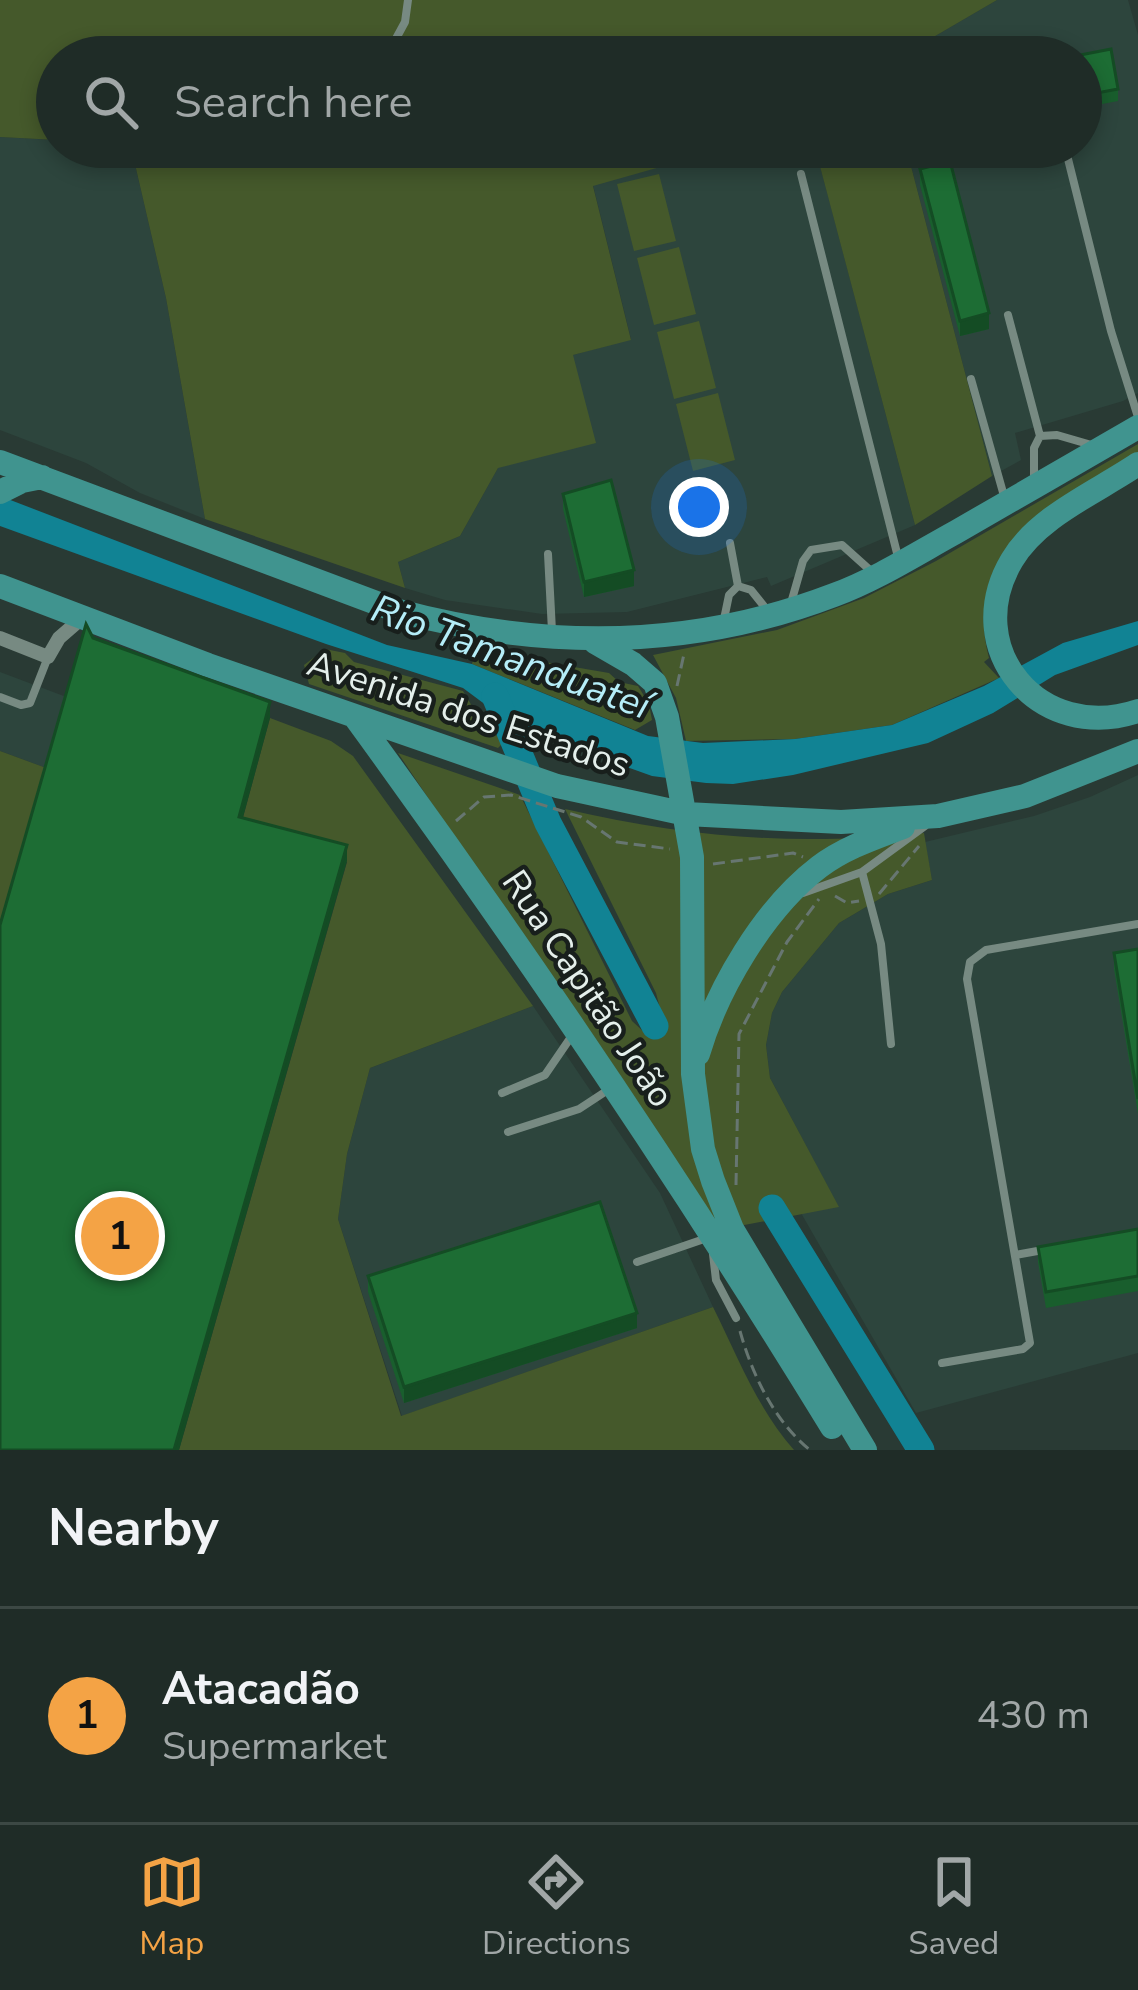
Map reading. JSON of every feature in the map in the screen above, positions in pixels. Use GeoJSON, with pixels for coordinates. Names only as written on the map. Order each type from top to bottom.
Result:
{"type":"FeatureCollection","features":[{"type":"Feature","properties":{"kind":"highway","name":"Avenida dos Estados"},"geometry":{"type":"LineString","coordinates":[[0,462],[395,610],[459,627],[593,640],[682,635],[780,613],[888,570],[1138,427]]}},
{"type":"Feature","properties":{"kind":"highway"},"geometry":{"type":"LineString","coordinates":[[1138,464],[1023,544],[1002,579],[996,627],[999,647],[1018,680],[1051,710],[1095,720],[1138,711]]}},
{"type":"Feature","properties":{"kind":"highway"},"geometry":{"type":"LineString","coordinates":[[5,489],[42,478]]}},
{"type":"Feature","properties":{"kind":"highway","name":"Avenida dos Estados"},"geometry":{"type":"LineString","coordinates":[[0,586],[201,671],[557,786],[686,814],[841,822],[938,816],[1024,796],[1138,751]]}},
{"type":"Feature","properties":{"kind":"highway"},"geometry":{"type":"LineString","coordinates":[[593,640],[655,683],[665,707]]}},
{"type":"Feature","properties":{"kind":"highway","name":"Rua Capitão João"},"geometry":{"type":"LineString","coordinates":[[665,707],[693,872],[695,1107],[712,1181],[755,1305]]}},
{"type":"Feature","properties":{"kind":"highway","name":"Rua Capitão João"},"geometry":{"type":"LineString","coordinates":[[355,717],[575,1030],[755,1305]]}},
{"type":"Feature","properties":{"kind":"highway"},"geometry":{"type":"LineString","coordinates":[[693,1074],[725,988],[751,944],[785,902],[820,866],[844,851],[938,816]]}},
{"type":"Feature","properties":{"kind":"highway"},"geometry":{"type":"LineString","coordinates":[[755,1305],[847,1450]]}},
{"type":"Feature","properties":{"kind":"highway"},"geometry":{"type":"LineString","coordinates":[[755,1305],[865,1450]]}},
{"type":"Feature","properties":{"kind":"street"},"geometry":{"type":"LineString","coordinates":[[0,638],[48,656],[59,638],[82,618]]}},
{"type":"Feature","properties":{"kind":"lane"},"geometry":{"type":"LineString","coordinates":[[397,36],[408,0]]}},
{"type":"Feature","properties":{"kind":"lane"},"geometry":{"type":"LineString","coordinates":[[1070,168],[1138,417]]}},
{"type":"Feature","properties":{"kind":"lane"},"geometry":{"type":"LineString","coordinates":[[801,173],[888,570]]}},
{"type":"Feature","properties":{"kind":"lane"},"geometry":{"type":"LineString","coordinates":[[1009,315],[1040,436],[1034,448],[1034,487]]}},
{"type":"Feature","properties":{"kind":"lane"},"geometry":{"type":"LineString","coordinates":[[971,380],[1006,503]]}},
{"type":"Feature","properties":{"kind":"lane"},"geometry":{"type":"LineString","coordinates":[[1040,436],[1057,435],[1102,448]]}},
{"type":"Feature","properties":{"kind":"lane"},"geometry":{"type":"LineString","coordinates":[[730,543],[738,586]]}},
{"type":"Feature","properties":{"kind":"lane"},"geometry":{"type":"LineString","coordinates":[[738,586],[751,590],[780,613],[811,550],[842,544],[888,570]]}},
{"type":"Feature","properties":{"kind":"lane"},"geometry":{"type":"LineString","coordinates":[[548,554],[552,639]]}},
{"type":"Feature","properties":{"kind":"lane"},"geometry":{"type":"LineString","coordinates":[[722,627],[729,596],[738,586]]}},
{"type":"Feature","properties":{"kind":"lane"},"geometry":{"type":"LineString","coordinates":[[0,697],[21,705],[30,703],[48,656]]}},
{"type":"Feature","properties":{"kind":"lane"},"geometry":{"type":"LineString","coordinates":[[785,902],[862,872],[938,816]]}},
{"type":"Feature","properties":{"kind":"lane"},"geometry":{"type":"LineString","coordinates":[[862,872],[881,944],[891,1045]]}},
{"type":"Feature","properties":{"kind":"lane"},"geometry":{"type":"LineString","coordinates":[[942,1363],[1028,1347],[1030,1338],[967,979],[970,962],[986,950],[1138,924]]}},
{"type":"Feature","properties":{"kind":"lane"},"geometry":{"type":"LineString","coordinates":[[502,1093],[545,1076],[575,1030]]}},
{"type":"Feature","properties":{"kind":"lane"},"geometry":{"type":"LineString","coordinates":[[508,1132],[579,1109],[613,1087]]}},
{"type":"Feature","properties":{"kind":"lane"},"geometry":{"type":"LineString","coordinates":[[637,1262],[712,1236]]}},
{"type":"Feature","properties":{"kind":"lane"},"geometry":{"type":"LineString","coordinates":[[1015,1255],[1056,1248]]}},
{"type":"Feature","properties":{"kind":"path"},"geometry":{"type":"LineString","coordinates":[[665,707],[684,668],[682,635]]}},
{"type":"Feature","properties":{"kind":"path"},"geometry":{"type":"LineString","coordinates":[[440,834],[484,797],[500,794],[566,812]]}},
{"type":"Feature","properties":{"kind":"path"},"geometry":{"type":"LineString","coordinates":[[736,1196],[736,1052],[746,1016],[787,942],[819,900],[830,890],[847,903],[886,890],[923,841]]}},
{"type":"Feature","properties":{"kind":"path"},"geometry":{"type":"LineString","coordinates":[[755,1305],[758,1382],[790,1430],[810,1450]]}},
{"type":"Feature","properties":{"kind":"shaded area"},"geometry":{"type":"Polygon","coordinates":[[[997,0],[1128,0],[1138,35],[1138,393],[1015,433],[1021,460],[992,476],[911,168],[1102,168],[1102,36],[935,36],[997,0]]]}},
{"type":"Feature","properties":{"kind":"shaded area"},"geometry":{"type":"Polygon","coordinates":[[[0,137],[36,139],[36,168],[136,168],[166,298],[205,519],[140,493],[86,463],[0,430],[0,137]]]}},
{"type":"Feature","properties":{"kind":"shaded area"},"geometry":{"type":"Polygon","coordinates":[[[655,168],[821,168],[915,525],[771,586],[767,577],[627,612],[542,614],[445,600],[405,588],[398,562],[460,536],[498,468],[573,355],[631,339],[593,185],[655,168]]]}},
{"type":"Feature","properties":{"kind":"shaded area"},"geometry":{"type":"Polygon","coordinates":[[[0,672],[69,698],[49,769],[0,751],[0,672]]]}},
{"type":"Feature","properties":{"kind":"shaded area"},"geometry":{"type":"Polygon","coordinates":[[[1138,775],[1138,1353],[916,1413],[801,1213],[838,1206],[770,1078],[766,1045],[772,1013],[782,992],[839,923],[888,894],[932,880],[925,842],[1034,816],[1138,775]]]}},
{"type":"Feature","properties":{"kind":"shaded area"},"geometry":{"type":"Polygon","coordinates":[[[533,1006],[660,1193],[713,1307],[402,1416],[338,1219],[347,1154],[370,1068],[533,1006]]]}},
{"type":"Feature","properties":{"kind":"green space"},"geometry":{"type":"Polygon","coordinates":[[[0,0],[997,0],[935,36],[36,36],[36,139],[0,137],[0,0]]]}},
{"type":"Feature","properties":{"kind":"green space"},"geometry":{"type":"Polygon","coordinates":[[[136,168],[657,168],[593,186],[631,340],[573,355],[596,443],[498,468],[460,536],[398,562],[405,588],[205,519],[166,298],[136,168]]]}},
{"type":"Feature","properties":{"kind":"green space"},"geometry":{"type":"Polygon","coordinates":[[[820,168],[911,168],[992,476],[915,525],[820,168]]]}},
{"type":"Feature","properties":{"kind":"green space"},"geometry":{"type":"Polygon","coordinates":[[[659,174],[676,241],[634,251],[617,184],[659,174]]]}},
{"type":"Feature","properties":{"kind":"green space"},"geometry":{"type":"Polygon","coordinates":[[[679,247],[696,314],[654,325],[637,258],[679,247]]]}},
{"type":"Feature","properties":{"kind":"green space"},"geometry":{"type":"Polygon","coordinates":[[[699,321],[716,388],[674,399],[657,332],[699,321]]]}},
{"type":"Feature","properties":{"kind":"green space"},"geometry":{"type":"Polygon","coordinates":[[[718,393],[735,460],[693,471],[676,404],[718,393]]]}},
{"type":"Feature","properties":{"kind":"green space"},"geometry":{"type":"Polygon","coordinates":[[[1138,444],[1138,453],[1009,545],[1001,558],[984,613],[989,658],[984,662],[999,678],[892,725],[795,739],[686,741],[676,698],[653,655],[777,630],[864,598],[1138,444]]]}},
{"type":"Feature","properties":{"kind":"green space"},"geometry":{"type":"Polygon","coordinates":[[[325,649],[345,653],[354,662],[463,691],[485,728],[502,744],[498,748],[309,684],[304,665],[325,649]]]}},
{"type":"Feature","properties":{"kind":"green space"},"geometry":{"type":"Polygon","coordinates":[[[475,651],[496,651],[514,665],[545,662],[609,673],[619,682],[638,686],[652,720],[635,730],[472,664],[475,651]]]}},
{"type":"Feature","properties":{"kind":"green space"},"geometry":{"type":"Polygon","coordinates":[[[270,718],[331,741],[353,756],[533,1006],[370,1068],[347,1154],[338,1219],[401,1416],[713,1307],[759,1400],[794,1450],[179,1450],[347,862],[239,832],[270,718]]]}},
{"type":"Feature","properties":{"kind":"green space"},"geometry":{"type":"Polygon","coordinates":[[[0,751],[49,769],[0,941],[0,751]]]}},
{"type":"Feature","properties":{"kind":"green space"},"geometry":{"type":"Polygon","coordinates":[[[398,753],[520,795],[632,1021],[644,1032],[663,1020],[656,993],[565,809],[656,827],[743,837],[831,839],[924,833],[932,880],[888,894],[839,923],[782,992],[772,1013],[766,1045],[770,1078],[839,1207],[718,1230],[398,753]]]}},
{"type":"Feature","properties":{"kind":"water"},"geometry":{"type":"Polygon","coordinates":[[[0,496],[387,645],[472,664],[648,736],[703,743],[795,739],[892,725],[984,686],[1063,643],[1138,621],[1138,645],[1055,675],[993,713],[928,743],[733,784],[652,776],[506,720],[463,688],[326,644],[0,526],[0,496]]]}},
{"type":"Feature","properties":{"kind":"building"},"geometry":{"type":"Polygon","coordinates":[[[1111,49],[1118,89],[1102,92],[1102,51],[1111,49]]]}},
{"type":"Feature","properties":{"kind":"building"},"geometry":{"type":"Polygon","coordinates":[[[952,168],[989,313],[960,321],[920,169],[952,168]]]}},
{"type":"Feature","properties":{"kind":"building"},"geometry":{"type":"Polygon","coordinates":[[[611,480],[634,570],[584,582],[563,494],[611,480]]]}},
{"type":"Feature","properties":{"kind":"building"},"geometry":{"type":"Polygon","coordinates":[[[86,624],[93,638],[270,702],[239,817],[347,845],[174,1450],[0,1450],[0,925],[86,624]]]}},
{"type":"Feature","properties":{"kind":"building"},"geometry":{"type":"Polygon","coordinates":[[[1138,949],[1138,1099],[1114,953],[1138,949]]]}},
{"type":"Feature","properties":{"kind":"building"},"geometry":{"type":"Polygon","coordinates":[[[600,1202],[637,1313],[404,1387],[368,1276],[600,1202]]]}},
{"type":"Feature","properties":{"kind":"building"},"geometry":{"type":"Polygon","coordinates":[[[1138,1229],[1138,1276],[1046,1292],[1038,1247],[1138,1229]]]}},
{"type":"Feature","properties":{"kind":"waterway"},"geometry":{"type":"LineString","coordinates":[[495,696],[548,823],[655,1026]]}},
{"type":"Feature","properties":{"kind":"waterway"},"geometry":{"type":"LineString","coordinates":[[772,1208],[921,1450]]}},
{"type":"Feature","properties":{"kind":"place","name":"Atacadão"},"geometry":{"type":"Point","coordinates":[120,1236]}},
{"type":"Feature","properties":{"kind":"water label","name":"Rio Tamanduateí"},"geometry":{"type":"Point","coordinates":[511,656]}}]}
